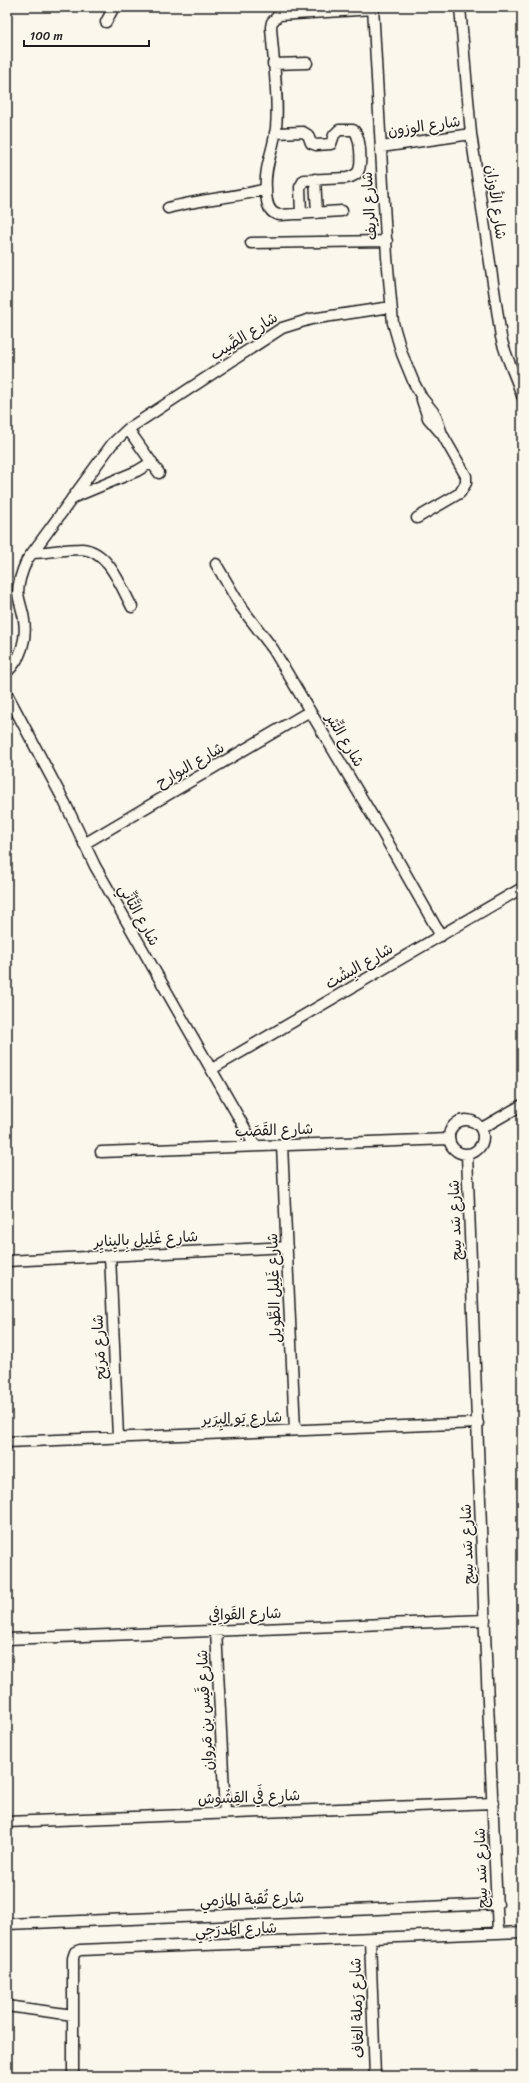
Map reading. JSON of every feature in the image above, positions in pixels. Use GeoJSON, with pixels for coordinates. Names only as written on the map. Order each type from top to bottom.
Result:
{"type":"FeatureCollection","features":[{"type":"Feature","properties":{"kind":"street"},"geometry":{"type":"LineString","coordinates":[[106,22],[114,7]]}},
{"type":"Feature","properties":{"kind":"street","name":"شارع الأوزان"},"geometry":{"type":"LineString","coordinates":[[460,7],[471,134],[503,346],[522,396]]}},
{"type":"Feature","properties":{"kind":"street"},"geometry":{"type":"LineString","coordinates":[[342,211],[280,215],[273,213],[269,208],[266,189],[267,165],[275,133],[276,108],[271,27],[275,18],[279,15],[374,8]]}},
{"type":"Feature","properties":{"kind":"street","name":"شارع الريف"},"geometry":{"type":"LineString","coordinates":[[374,8],[380,147],[391,307],[402,354],[422,398],[435,414],[442,434],[463,471],[466,483],[460,493],[417,518]]}},
{"type":"Feature","properties":{"kind":"street"},"geometry":{"type":"LineString","coordinates":[[273,64],[306,63]]}},
{"type":"Feature","properties":{"kind":"street"},"geometry":{"type":"LineString","coordinates":[[275,133],[305,132],[311,143],[316,145],[331,144],[334,134],[339,130],[356,132],[359,136],[360,166],[356,175],[347,178],[307,179],[301,184],[301,214]]}},
{"type":"Feature","properties":{"kind":"street","name":"شارع الوزون"},"geometry":{"type":"LineString","coordinates":[[380,147],[471,134]]}},
{"type":"Feature","properties":{"kind":"street"},"geometry":{"type":"LineString","coordinates":[[315,179],[317,213]]}},
{"type":"Feature","properties":{"kind":"street"},"geometry":{"type":"LineString","coordinates":[[168,208],[266,189]]}},
{"type":"Feature","properties":{"kind":"street"},"geometry":{"type":"LineString","coordinates":[[251,243],[387,241]]}},
{"type":"Feature","properties":{"kind":"street","name":"شارع الصَّيب"},"geometry":{"type":"LineString","coordinates":[[7,672],[16,662],[22,648],[25,633],[18,594],[22,570],[112,444],[128,429],[282,328],[311,319],[391,307]]}},
{"type":"Feature","properties":{"kind":"street"},"geometry":{"type":"LineString","coordinates":[[128,429],[159,473]]}},
{"type":"Feature","properties":{"kind":"street"},"geometry":{"type":"LineString","coordinates":[[72,498],[137,471],[152,462]]}},
{"type":"Feature","properties":{"kind":"street"},"geometry":{"type":"LineString","coordinates":[[33,553],[83,549],[92,552],[108,564],[132,607]]}},
{"type":"Feature","properties":{"kind":"street","name":"شارع التِّبْر"},"geometry":{"type":"LineString","coordinates":[[216,564],[242,607],[273,649],[382,832],[440,936]]}},
{"type":"Feature","properties":{"kind":"street","name":"شارع التَّأنِّي"},"geometry":{"type":"LineString","coordinates":[[7,694],[84,844],[145,957],[212,1069],[254,1146]]}},
{"type":"Feature","properties":{"kind":"street","name":"شارع البوارح"},"geometry":{"type":"LineString","coordinates":[[84,844],[310,712]]}},
{"type":"Feature","properties":{"kind":"street","name":"شارع البِشْت"},"geometry":{"type":"LineString","coordinates":[[212,1069],[522,888]]}},
{"type":"Feature","properties":{"kind":"street"},"geometry":{"type":"LineString","coordinates":[[482,1128],[522,1105]]}},
{"type":"Feature","properties":{"kind":"street"},"geometry":{"type":"LineString","coordinates":[[459,1121],[474,1121],[482,1128],[484,1134],[482,1145],[473,1153],[467,1154],[457,1151],[450,1144],[449,1138],[451,1128],[459,1121]]}},
{"type":"Feature","properties":{"kind":"street","name":"شارع القَصَب"},"geometry":{"type":"LineString","coordinates":[[101,1152],[449,1138]]}},
{"type":"Feature","properties":{"kind":"street","name":"شارع غَلِيل الطَّويل"},"geometry":{"type":"LineString","coordinates":[[282,1145],[295,1430]]}},
{"type":"Feature","properties":{"kind":"street","name":"شارع سَد سِج"},"geometry":{"type":"LineString","coordinates":[[467,1154],[498,1933]]}},
{"type":"Feature","properties":{"kind":"street","name":"شارع غَلِيل بِاليِنايِر"},"geometry":{"type":"LineString","coordinates":[[7,1261],[287,1247]]}},
{"type":"Feature","properties":{"kind":"street","name":"شارع مَربَح"},"geometry":{"type":"LineString","coordinates":[[110,1255],[118,1437]]}},
{"type":"Feature","properties":{"kind":"street","name":"شارع يَو البِرَير"},"geometry":{"type":"LineString","coordinates":[[7,1442],[478,1423]]}},
{"type":"Feature","properties":{"kind":"street","name":"شارع القَوافِي"},"geometry":{"type":"LineString","coordinates":[[7,1639],[485,1620]]}},
{"type":"Feature","properties":{"kind":"street","name":"شارع قَيس بن مَروان"},"geometry":{"type":"LineString","coordinates":[[216,1630],[225,1812]]}},
{"type":"Feature","properties":{"kind":"street","name":"شارع فَي القِشُوش"},"geometry":{"type":"LineString","coordinates":[[7,1822],[493,1802]]}},
{"type":"Feature","properties":{"kind":"street","name":"شارع ثُقبة المازمي"},"geometry":{"type":"LineString","coordinates":[[7,1924],[498,1904]]}},
{"type":"Feature","properties":{"kind":"street","name":"شارع المُدرَجِي"},"geometry":{"type":"LineString","coordinates":[[73,2076],[73,1958],[75,1952],[80,1950],[522,1932]]}},
{"type":"Feature","properties":{"kind":"street","name":"شارع رَملة الغاف"},"geometry":{"type":"LineString","coordinates":[[370,1939],[375,2076]]}},
{"type":"Feature","properties":{"kind":"street"},"geometry":{"type":"LineString","coordinates":[[7,2006],[73,2015]]}}]}
